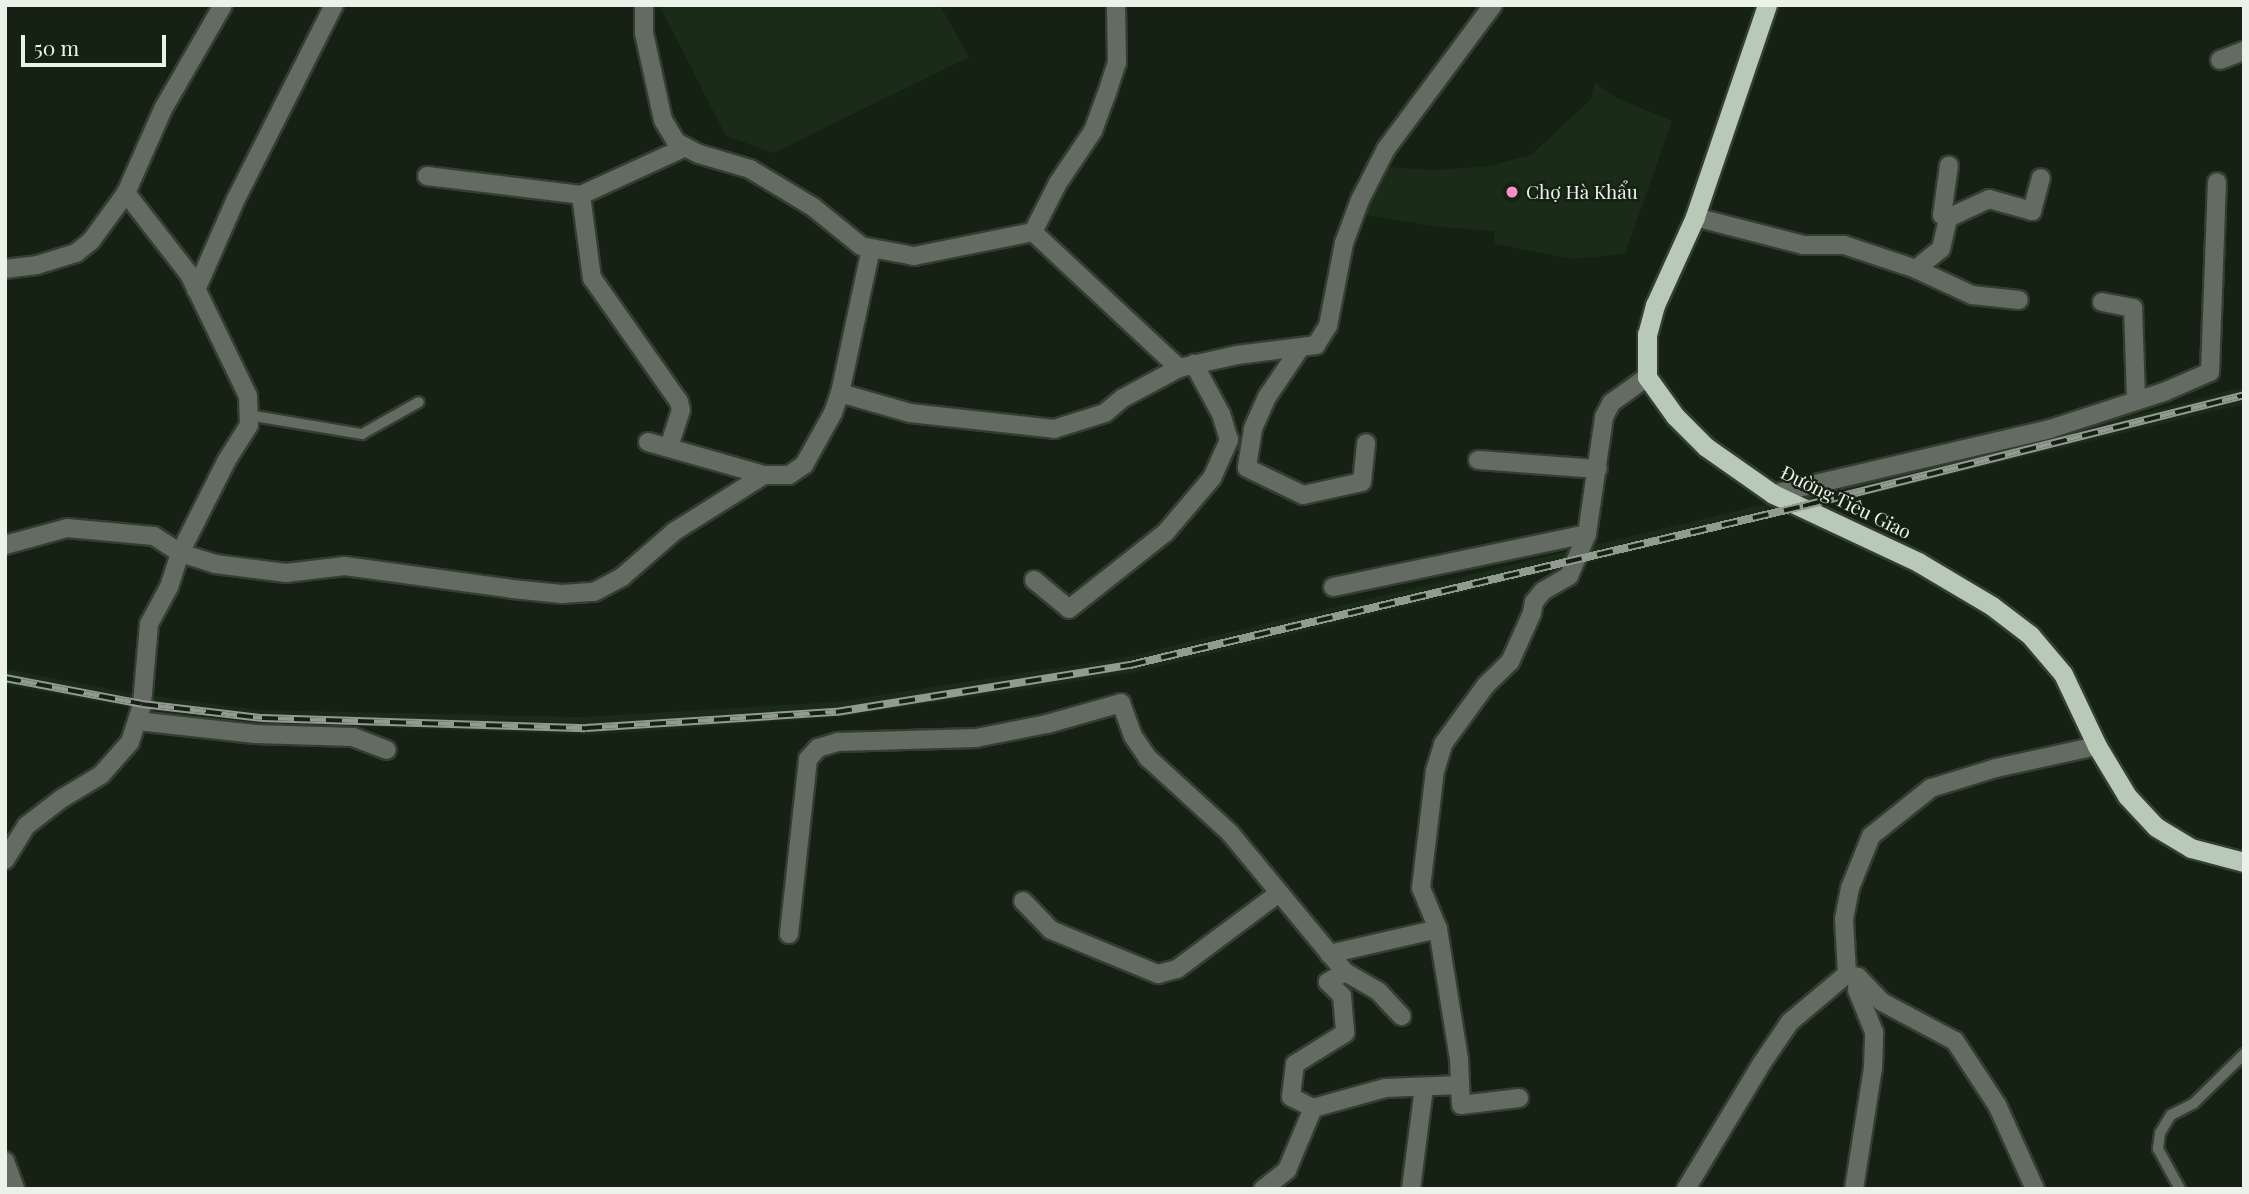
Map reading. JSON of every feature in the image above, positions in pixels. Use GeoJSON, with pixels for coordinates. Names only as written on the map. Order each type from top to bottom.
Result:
{"type":"FeatureCollection","features":[{"type":"Feature","properties":{"kind":"highway"},"geometry":{"type":"LineString","coordinates":[[1647,377],[1647,334],[1655,306],[1695,217],[1767,5]]}},
{"type":"Feature","properties":{"kind":"highway","name":"Đường Tiêu Giao"},"geometry":{"type":"LineString","coordinates":[[1647,377],[1675,416],[1706,447],[1773,494],[1918,562],[2011,620],[2039,644],[2063,674],[2097,746],[2127,796],[2156,827],[2191,848],[2244,862]]}},
{"type":"Feature","properties":{"kind":"street"},"geometry":{"type":"LineString","coordinates":[[5,269],[37,265],[76,253],[91,241],[126,193],[163,109],[223,5]]}},
{"type":"Feature","properties":{"kind":"street"},"geometry":{"type":"LineString","coordinates":[[196,290],[236,199],[334,5]]}},
{"type":"Feature","properties":{"kind":"street"},"geometry":{"type":"LineString","coordinates":[[644,5],[644,33],[663,120],[677,142],[699,154],[750,169],[813,207],[861,246],[914,256],[1033,232]]}},
{"type":"Feature","properties":{"kind":"street"},"geometry":{"type":"LineString","coordinates":[[1033,232],[1058,184],[1093,131],[1106,96],[1117,63],[1116,5]]}},
{"type":"Feature","properties":{"kind":"street"},"geometry":{"type":"LineString","coordinates":[[840,393],[910,413],[1054,429],[1105,413],[1123,398],[1186,366],[1237,355],[1316,345],[1328,326],[1344,243],[1360,201],[1386,149],[1472,38],[1493,5]]}},
{"type":"Feature","properties":{"kind":"street"},"geometry":{"type":"LineString","coordinates":[[2220,60],[2244,51]]}},
{"type":"Feature","properties":{"kind":"street"},"geometry":{"type":"LineString","coordinates":[[427,176],[581,195],[686,147]]}},
{"type":"Feature","properties":{"kind":"street"},"geometry":{"type":"LineString","coordinates":[[1948,218],[1942,215],[1949,165]]}},
{"type":"Feature","properties":{"kind":"street"},"geometry":{"type":"LineString","coordinates":[[1948,218],[1989,199],[2032,211],[2041,178]]}},
{"type":"Feature","properties":{"kind":"street"},"geometry":{"type":"LineString","coordinates":[[1773,494],[2050,429],[2186,384],[2210,372],[2217,182]]}},
{"type":"Feature","properties":{"kind":"street"},"geometry":{"type":"LineString","coordinates":[[5,860],[26,826],[61,799],[101,775],[130,742],[137,722],[145,680],[145,641],[149,624],[169,587],[180,553],[227,460],[249,425],[248,396],[189,274],[126,193]]}},
{"type":"Feature","properties":{"kind":"street"},"geometry":{"type":"LineString","coordinates":[[581,195],[592,278],[679,402],[681,410],[669,448]]}},
{"type":"Feature","properties":{"kind":"street"},"geometry":{"type":"LineString","coordinates":[[1695,217],[1803,245],[1844,244],[1916,269],[1972,295],[2018,300]]}},
{"type":"Feature","properties":{"kind":"street"},"geometry":{"type":"LineString","coordinates":[[1916,269],[1941,249],[1948,218]]}},
{"type":"Feature","properties":{"kind":"street"},"geometry":{"type":"LineString","coordinates":[[1033,232],[1186,366],[1226,430],[1229,440],[1212,478],[1166,532],[1069,609],[1034,580]]}},
{"type":"Feature","properties":{"kind":"street"},"geometry":{"type":"LineString","coordinates":[[648,442],[764,475],[789,475],[804,465],[833,413],[840,393],[871,248]]}},
{"type":"Feature","properties":{"kind":"street"},"geometry":{"type":"LineString","coordinates":[[2102,302],[2133,308],[2136,400]]}},
{"type":"Feature","properties":{"kind":"street"},"geometry":{"type":"LineString","coordinates":[[1301,347],[1267,397],[1252,429],[1247,468],[1303,495],[1362,482],[1366,443]]}},
{"type":"Feature","properties":{"kind":"street"},"geometry":{"type":"LineString","coordinates":[[1519,1098],[1461,1105],[1459,1059],[1438,929],[1421,888],[1435,771],[1443,744],[1486,685],[1510,662],[1532,613],[1534,602],[1543,591],[1569,576],[1587,534],[1604,417],[1611,403],[1647,377]]}},
{"type":"Feature","properties":{"kind":"street"},"geometry":{"type":"LineString","coordinates":[[1226,430],[1252,429]]}},
{"type":"Feature","properties":{"kind":"street"},"geometry":{"type":"LineString","coordinates":[[1478,460],[1598,469]]}},
{"type":"Feature","properties":{"kind":"street"},"geometry":{"type":"LineString","coordinates":[[5,545],[67,528],[154,536],[180,553],[215,564],[286,573],[345,566],[512,589],[562,594],[594,592],[622,577],[675,531],[764,475]]}},
{"type":"Feature","properties":{"kind":"street"},"geometry":{"type":"LineString","coordinates":[[1333,587],[1587,534]]}},
{"type":"Feature","properties":{"kind":"street"},"geometry":{"type":"LineString","coordinates":[[789,934],[808,759],[818,748],[838,742],[976,738],[1047,724],[1121,703],[1133,736],[1148,758],[1230,833],[1345,972],[1379,992],[1401,1016]]}},
{"type":"Feature","properties":{"kind":"street"},"geometry":{"type":"LineString","coordinates":[[137,722],[255,734],[353,737],[387,750]]}},
{"type":"Feature","properties":{"kind":"street"},"geometry":{"type":"LineString","coordinates":[[1854,1189],[1873,1068],[1874,1032],[1852,976],[1844,919],[1850,888],[1871,836],[1931,788],[1996,768],[2097,746]]}},
{"type":"Feature","properties":{"kind":"street"},"geometry":{"type":"LineString","coordinates":[[1023,901],[1051,930],[1158,974],[1177,970],[1279,892]]}},
{"type":"Feature","properties":{"kind":"street"},"geometry":{"type":"LineString","coordinates":[[1329,954],[1438,929]]}},
{"type":"Feature","properties":{"kind":"street"},"geometry":{"type":"LineString","coordinates":[[1345,972],[1328,982],[1342,996],[1345,1033],[1295,1064],[1291,1097],[1313,1108],[1385,1088],[1460,1084]]}},
{"type":"Feature","properties":{"kind":"street"},"geometry":{"type":"LineString","coordinates":[[1686,1189],[1790,1022],[1852,976]]}},
{"type":"Feature","properties":{"kind":"street"},"geometry":{"type":"LineString","coordinates":[[1852,976],[1882,1002],[1955,1041],[1997,1105],[2035,1189]]}},
{"type":"Feature","properties":{"kind":"street"},"geometry":{"type":"LineString","coordinates":[[1411,1189],[1424,1088]]}},
{"type":"Feature","properties":{"kind":"street"},"geometry":{"type":"LineString","coordinates":[[1263,1189],[1287,1170],[1313,1108]]}},
{"type":"Feature","properties":{"kind":"street"},"geometry":{"type":"LineString","coordinates":[[5,1161],[15,1189]]}},
{"type":"Feature","properties":{"kind":"lane"},"geometry":{"type":"LineString","coordinates":[[248,415],[362,433],[419,402]]}},
{"type":"Feature","properties":{"kind":"lane"},"geometry":{"type":"LineString","coordinates":[[2180,1189],[2158,1149],[2161,1133],[2171,1115],[2193,1104],[2244,1054]]}},
{"type":"Feature","properties":{"kind":"shaded area"},"geometry":{"type":"Polygon","coordinates":[[[659,5],[940,5],[969,57],[774,153],[726,136],[659,5]]]}},
{"type":"Feature","properties":{"kind":"shaded area","name":"Chợ Hà Khẩu"},"geometry":{"type":"Polygon","coordinates":[[[1595,82],[1613,96],[1672,121],[1625,254],[1572,259],[1495,244],[1494,231],[1432,226],[1366,215],[1390,167],[1434,170],[1490,166],[1531,155],[1591,99],[1595,82]]]}},
{"type":"Feature","properties":{"kind":"shaded area"},"geometry":{"type":"Polygon","coordinates":[[[2244,387],[2244,404],[1131,673],[841,717],[587,735],[262,723],[136,709],[5,685],[5,669],[131,693],[259,710],[583,717],[835,702],[1126,657],[2059,434],[2244,387]]]}},
{"type":"Feature","properties":{"kind":"railway"},"geometry":{"type":"LineString","coordinates":[[5,678],[142,704],[262,718],[586,728],[836,712],[1130,665],[1803,506],[2244,395]]}},
{"type":"Feature","properties":{"kind":"place","name":"Chợ Hà Khẩu"},"geometry":{"type":"Point","coordinates":[1512,192]}}]}
